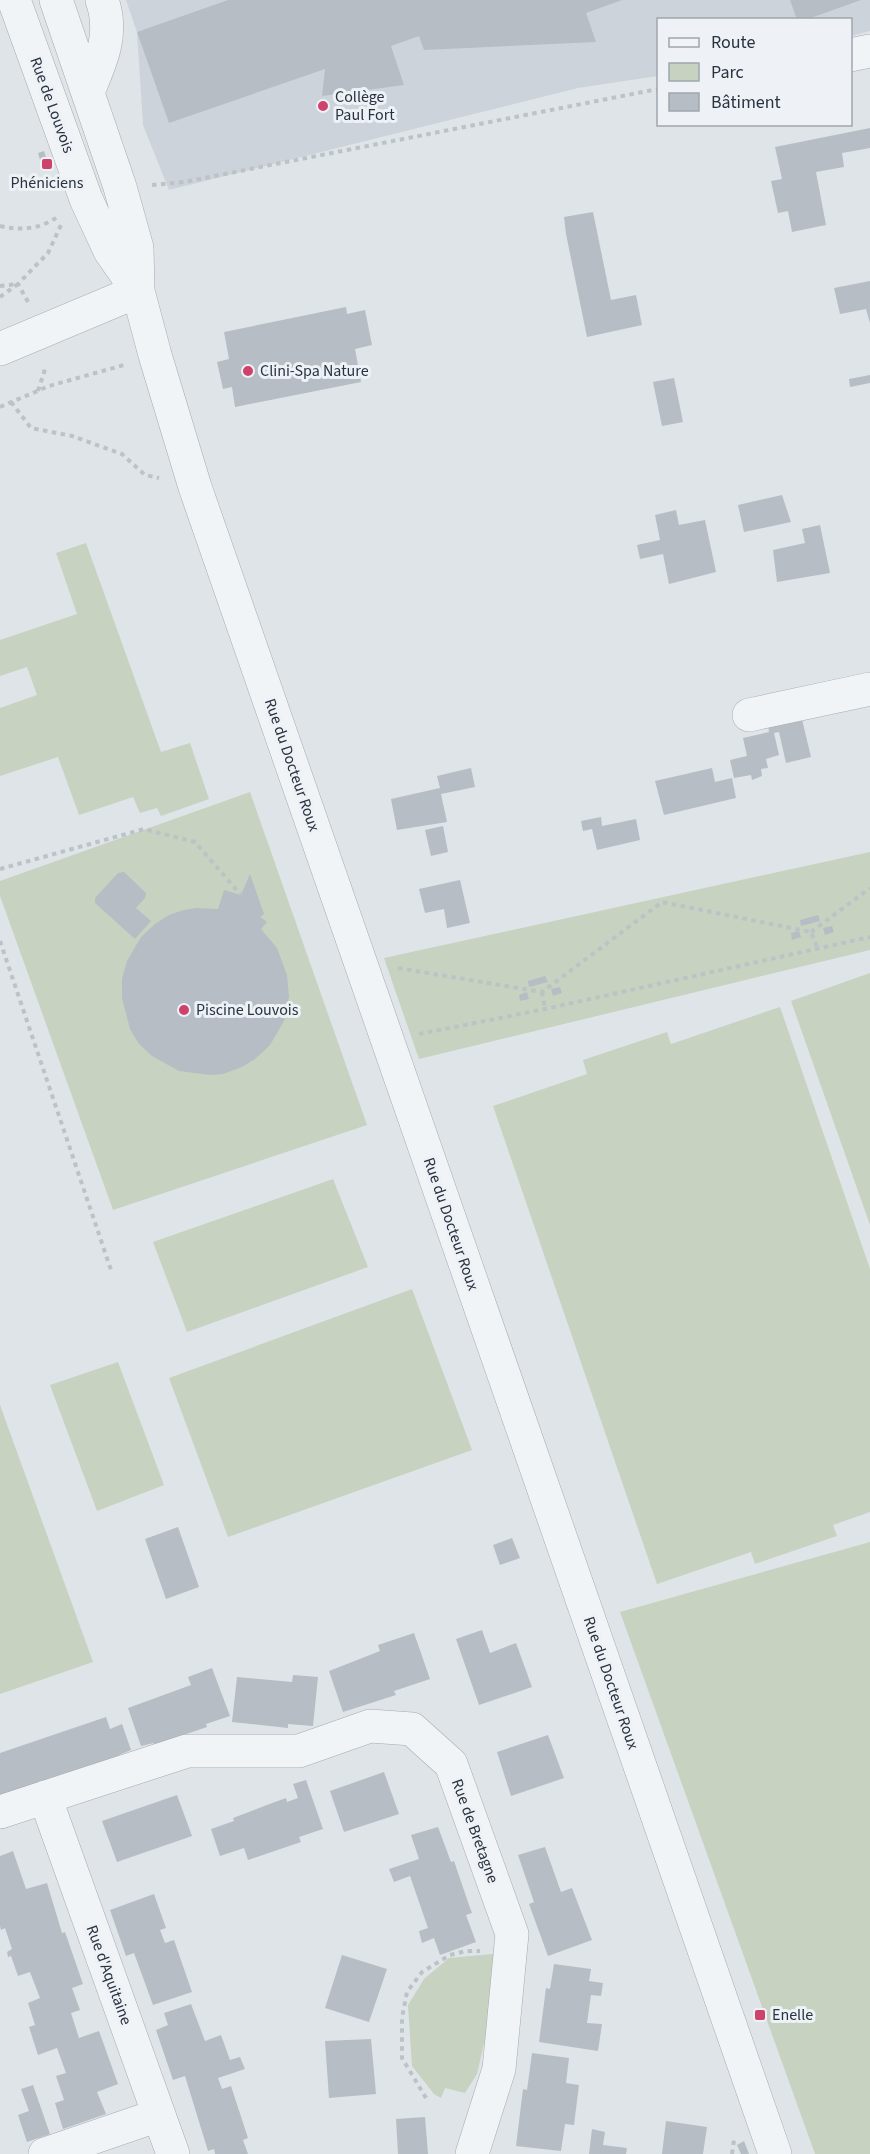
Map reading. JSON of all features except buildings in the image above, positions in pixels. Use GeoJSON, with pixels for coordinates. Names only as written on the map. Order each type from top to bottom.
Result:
{"type":"FeatureCollection","features":[{"type":"Feature","properties":{"kind":"street","name":"Rue de Louvois"},"geometry":{"type":"LineString","coordinates":[[14,0],[91,208]]}},
{"type":"Feature","properties":{"kind":"street"},"geometry":{"type":"LineString","coordinates":[[56,0],[122,195]]}},
{"type":"Feature","properties":{"kind":"street"},"geometry":{"type":"LineString","coordinates":[[88,92],[105,50],[106,11],[102,0]]}},
{"type":"Feature","properties":{"kind":"street"},"geometry":{"type":"LineString","coordinates":[[852,56],[870,51]]}},
{"type":"Feature","properties":{"kind":"street","name":"Rue du Docteur Roux"},"geometry":{"type":"LineString","coordinates":[[122,195],[137,248],[138,291],[155,356],[195,487],[775,2154]]}},
{"type":"Feature","properties":{"kind":"street","name":"Rue du Docteur Roux"},"geometry":{"type":"LineString","coordinates":[[91,208],[110,251],[138,291]]}},
{"type":"Feature","properties":{"kind":"street"},"geometry":{"type":"LineString","coordinates":[[0,349],[138,291]]}},
{"type":"Feature","properties":{"kind":"street"},"geometry":{"type":"LineString","coordinates":[[749,715],[870,689]]}},
{"type":"Feature","properties":{"kind":"street","name":"Rue de Bretagne"},"geometry":{"type":"LineString","coordinates":[[0,1812],[187,1751],[299,1751],[370,1726],[412,1729],[451,1764],[512,1934],[499,2069],[472,2154]]}},
{"type":"Feature","properties":{"kind":"street","name":"Rue d'Aquitaine"},"geometry":{"type":"LineString","coordinates":[[45,1797],[173,2154]]}},
{"type":"Feature","properties":{"kind":"street"},"geometry":{"type":"LineString","coordinates":[[45,2154],[159,2115]]}},
{"type":"Feature","properties":{"kind":"path"},"geometry":{"type":"LineString","coordinates":[[122,195],[657,88]]}},
{"type":"Feature","properties":{"kind":"path"},"geometry":{"type":"LineString","coordinates":[[0,286],[18,284],[0,297]]}},
{"type":"Feature","properties":{"kind":"path"},"geometry":{"type":"LineString","coordinates":[[0,407],[49,386],[155,356]]}},
{"type":"Feature","properties":{"kind":"path"},"geometry":{"type":"LineString","coordinates":[[11,402],[31,428],[72,436],[122,454],[145,475],[195,487]]}},
{"type":"Feature","properties":{"kind":"path"},"geometry":{"type":"LineString","coordinates":[[0,870],[144,829],[195,842],[241,895]]}},
{"type":"Feature","properties":{"kind":"path"},"geometry":{"type":"LineString","coordinates":[[398,968],[542,992],[662,902],[811,932],[870,888]]}},
{"type":"Feature","properties":{"kind":"path"},"geometry":{"type":"LineString","coordinates":[[811,932],[818,949]]}},
{"type":"Feature","properties":{"kind":"path"},"geometry":{"type":"LineString","coordinates":[[387,1040],[545,1009],[870,937]]}},
{"type":"Feature","properties":{"kind":"path"},"geometry":{"type":"LineString","coordinates":[[0,941],[112,1273]]}},
{"type":"Feature","properties":{"kind":"path"},"geometry":{"type":"LineString","coordinates":[[542,992],[545,1009]]}},
{"type":"Feature","properties":{"kind":"path"},"geometry":{"type":"LineString","coordinates":[[426,2098],[402,2058],[402,2018],[407,1992],[422,1972],[450,1955],[466,1951],[511,1951]]}},
{"type":"Feature","properties":{"kind":"path"},"geometry":{"type":"LineString","coordinates":[[732,2154],[734,2132]]}},
{"type":"Feature","properties":{"kind":"shaded area","name":"Collège Paul Fort"},"geometry":{"type":"Polygon","coordinates":[[[126,0],[870,0],[870,31],[852,36],[852,18],[657,18],[657,76],[578,88],[169,190],[143,125],[137,32],[126,0]]]}},
{"type":"Feature","properties":{"kind":"green space"},"geometry":{"type":"Polygon","coordinates":[[[86,543],[161,752],[190,743],[209,799],[161,816],[157,808],[140,813],[133,797],[79,815],[58,757],[0,776],[0,708],[37,695],[27,667],[0,676],[0,640],[77,614],[56,553],[86,543]]]}},
{"type":"Feature","properties":{"kind":"green space","name":"Piscine Louvois"},"geometry":{"type":"Polygon","coordinates":[[[250,792],[367,1125],[113,1210],[0,896],[0,881],[250,792]]]}},
{"type":"Feature","properties":{"kind":"green space"},"geometry":{"type":"Polygon","coordinates":[[[870,852],[870,950],[419,1059],[384,958],[870,852]]]}},
{"type":"Feature","properties":{"kind":"green space"},"geometry":{"type":"Polygon","coordinates":[[[870,973],[870,1225],[791,1001],[870,973]]]}},
{"type":"Feature","properties":{"kind":"green space"},"geometry":{"type":"Polygon","coordinates":[[[780,1007],[870,1269],[870,1512],[833,1525],[837,1536],[755,1564],[751,1552],[657,1584],[493,1106],[587,1074],[583,1060],[667,1032],[671,1044],[780,1007]]]}},
{"type":"Feature","properties":{"kind":"green space"},"geometry":{"type":"Polygon","coordinates":[[[333,1179],[368,1267],[187,1332],[153,1242],[333,1179]]]}},
{"type":"Feature","properties":{"kind":"green space"},"geometry":{"type":"Polygon","coordinates":[[[412,1289],[472,1450],[228,1537],[169,1378],[412,1289]]]}},
{"type":"Feature","properties":{"kind":"green space"},"geometry":{"type":"Polygon","coordinates":[[[118,1362],[164,1485],[97,1511],[50,1385],[118,1362]]]}},
{"type":"Feature","properties":{"kind":"green space"},"geometry":{"type":"Polygon","coordinates":[[[0,1405],[93,1662],[0,1694],[0,1405]]]}},
{"type":"Feature","properties":{"kind":"green space"},"geometry":{"type":"Polygon","coordinates":[[[870,1542],[870,2154],[815,2154],[620,1612],[870,1542]]]}},
{"type":"Feature","properties":{"kind":"green space"},"geometry":{"type":"Polygon","coordinates":[[[493,1954],[500,1974],[477,2074],[465,2093],[445,2088],[441,2098],[434,2094],[412,2066],[408,2005],[424,1979],[449,1958],[493,1954]]]}},
{"type":"Feature","properties":{"kind":"place","name":"Collège Paul Fort"},"geometry":{"type":"Point","coordinates":[323,106]}},
{"type":"Feature","properties":{"kind":"place","name":"Phéniciens"},"geometry":{"type":"Point","coordinates":[47,164]}},
{"type":"Feature","properties":{"kind":"place","name":"Clini-Spa Nature"},"geometry":{"type":"Point","coordinates":[248,371]}},
{"type":"Feature","properties":{"kind":"place","name":"Piscine Louvois"},"geometry":{"type":"Point","coordinates":[184,1010]}},
{"type":"Feature","properties":{"kind":"place","name":"Enelle"},"geometry":{"type":"Point","coordinates":[760,2015]}}]}
